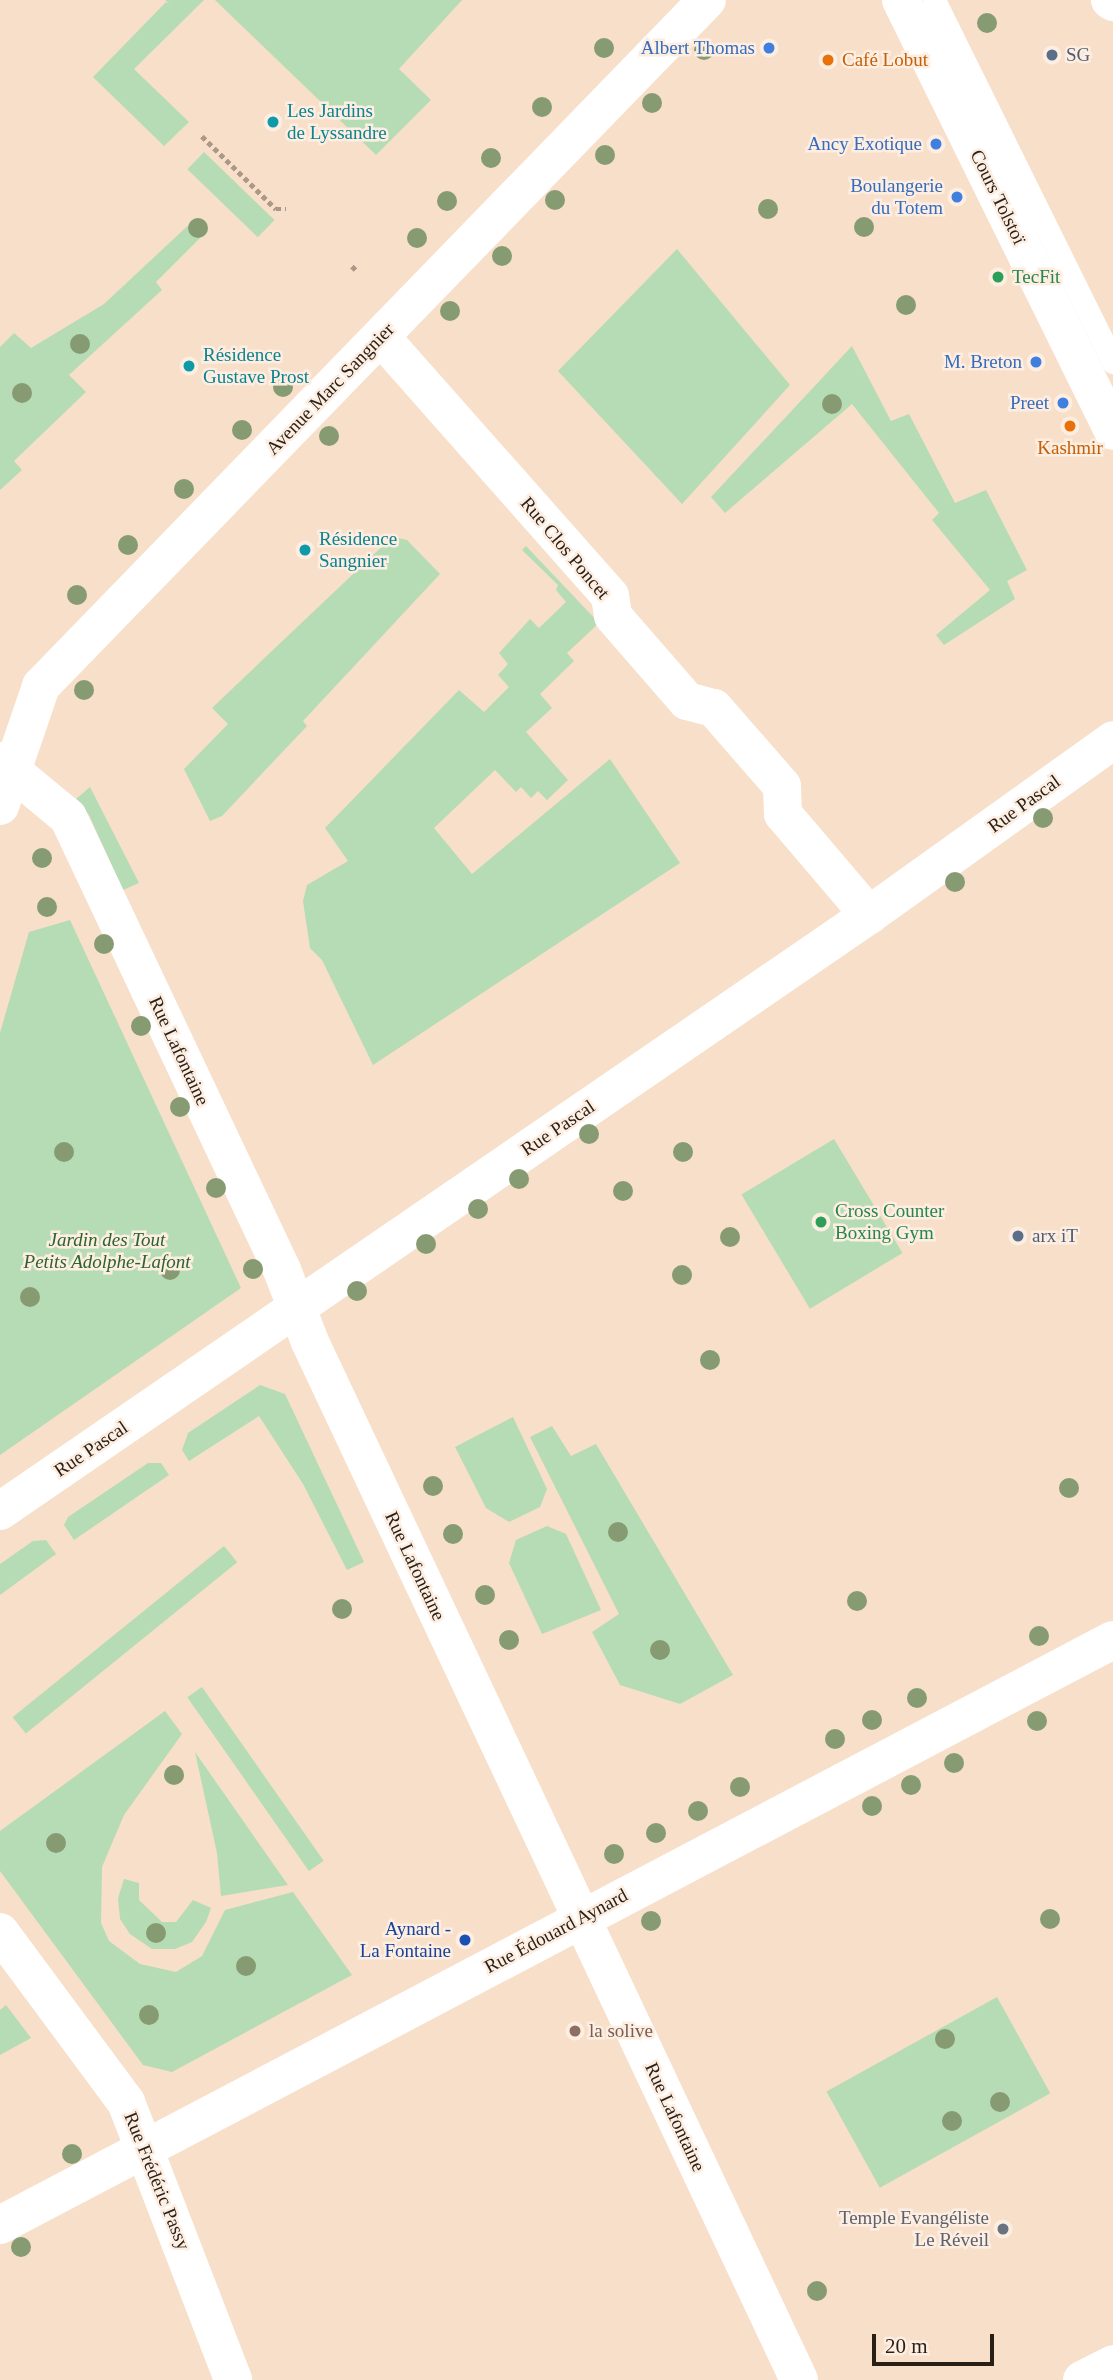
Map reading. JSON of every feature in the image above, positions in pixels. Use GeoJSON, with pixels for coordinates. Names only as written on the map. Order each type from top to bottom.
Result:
{"type":"FeatureCollection","features":[{"type":"Feature","properties":{"kind":"street","name":"Avenue Marc Sangnier"},"geometry":{"type":"LineString","coordinates":[[0,806],[6,765],[41,685],[707,0]]}},
{"type":"Feature","properties":{"kind":"street","name":"Cours Tolstoï"},"geometry":{"type":"LineString","coordinates":[[901,0],[1113,431]]}},
{"type":"Feature","properties":{"kind":"street","name":"Rue Clos Poncet"},"geometry":{"type":"LineString","coordinates":[[381,337],[610,596],[613,616],[687,701],[714,708],[782,786],[783,814],[869,915]]}},
{"type":"Feature","properties":{"kind":"street","name":"Rue Pascal"},"geometry":{"type":"LineString","coordinates":[[0,1511],[869,915],[1113,740]]}},
{"type":"Feature","properties":{"kind":"street","name":"Rue Lafontaine"},"geometry":{"type":"LineString","coordinates":[[6,765],[68,817],[799,2380]]}},
{"type":"Feature","properties":{"kind":"street","name":"Rue Édouard Aynard"},"geometry":{"type":"LineString","coordinates":[[0,2224],[580,1916],[1113,1640]]}},
{"type":"Feature","properties":{"kind":"street","name":"Rue Frédéric Passy"},"geometry":{"type":"LineString","coordinates":[[0,1932],[126,2102],[146,2147],[233,2380]]}},
{"type":"Feature","properties":{"kind":"street"},"geometry":{"type":"LineString","coordinates":[[1082,2380],[1113,2364]]}},
{"type":"Feature","properties":{"kind":"lane","name":"Cours Tolstoï"},"geometry":{"type":"LineString","coordinates":[[934,0],[1113,362]]}},
{"type":"Feature","properties":{"kind":"path"},"geometry":{"type":"LineString","coordinates":[[202,136],[275,209],[286,209]]}},
{"type":"Feature","properties":{"kind":"path"},"geometry":{"type":"LineString","coordinates":[[352,266],[358,272]]}},
{"type":"Feature","properties":{"kind":"green space"},"geometry":{"type":"Polygon","coordinates":[[[165,0],[204,0],[134,69],[189,122],[164,146],[93,77],[166,2],[170,4],[165,0]]]}},
{"type":"Feature","properties":{"kind":"green space"},"geometry":{"type":"Polygon","coordinates":[[[215,0],[462,0],[399,69],[431,100],[376,155],[215,0]]]}},
{"type":"Feature","properties":{"kind":"green space"},"geometry":{"type":"Polygon","coordinates":[[[204,152],[274,220],[258,237],[187,169],[204,152]]]}},
{"type":"Feature","properties":{"kind":"green space"},"geometry":{"type":"Polygon","coordinates":[[[196,218],[208,230],[156,282],[162,290],[69,375],[86,392],[14,461],[22,470],[0,490],[0,347],[14,333],[31,348],[104,304],[196,218]]]}},
{"type":"Feature","properties":{"kind":"green space"},"geometry":{"type":"Polygon","coordinates":[[[677,249],[790,385],[682,504],[558,371],[677,249]]]}},
{"type":"Feature","properties":{"kind":"green space"},"geometry":{"type":"Polygon","coordinates":[[[852,346],[891,421],[909,414],[955,503],[986,490],[1027,570],[1007,581],[1015,599],[944,645],[936,635],[990,590],[932,520],[939,513],[852,404],[725,513],[711,497],[852,346]]]}},
{"type":"Feature","properties":{"kind":"green space"},"geometry":{"type":"Polygon","coordinates":[[[390,539],[407,540],[440,574],[303,721],[307,726],[222,816],[210,821],[184,769],[228,724],[212,708],[390,539]]]}},
{"type":"Feature","properties":{"kind":"green space"},"geometry":{"type":"Polygon","coordinates":[[[526,546],[599,623],[567,653],[574,661],[540,694],[552,708],[526,732],[568,780],[547,800],[538,791],[531,798],[521,787],[516,792],[495,770],[434,828],[472,874],[610,759],[680,863],[373,1065],[322,960],[310,948],[303,901],[307,885],[348,861],[325,828],[459,690],[484,712],[509,687],[498,675],[508,664],[499,653],[530,619],[539,628],[566,602],[556,590],[558,585],[522,550],[526,546]]]}},
{"type":"Feature","properties":{"kind":"green space"},"geometry":{"type":"Polygon","coordinates":[[[90,787],[139,883],[123,890],[89,815],[76,799],[90,787]]]}},
{"type":"Feature","properties":{"kind":"green space","name":"Jardin des Tout Petits Adolphe-Lafont"},"geometry":{"type":"Polygon","coordinates":[[[70,920],[241,1288],[0,1455],[0,1033],[29,932],[70,920]]]}},
{"type":"Feature","properties":{"kind":"green space","name":"Cross Counter Boxing Gym"},"geometry":{"type":"Polygon","coordinates":[[[834,1139],[903,1253],[810,1309],[741,1195],[834,1139]]]}},
{"type":"Feature","properties":{"kind":"green space"},"geometry":{"type":"Polygon","coordinates":[[[260,1385],[285,1394],[364,1562],[347,1570],[303,1484],[259,1416],[189,1461],[182,1450],[188,1433],[260,1385]]]}},
{"type":"Feature","properties":{"kind":"green space"},"geometry":{"type":"Polygon","coordinates":[[[513,1417],[547,1489],[540,1507],[509,1522],[486,1508],[455,1447],[513,1417]]]}},
{"type":"Feature","properties":{"kind":"green space"},"geometry":{"type":"Polygon","coordinates":[[[552,1426],[571,1456],[596,1444],[733,1675],[680,1704],[620,1685],[592,1632],[619,1614],[530,1437],[552,1426]]]}},
{"type":"Feature","properties":{"kind":"green space"},"geometry":{"type":"Polygon","coordinates":[[[148,1463],[161,1463],[169,1475],[74,1540],[64,1525],[68,1517],[148,1463]]]}},
{"type":"Feature","properties":{"kind":"green space"},"geometry":{"type":"Polygon","coordinates":[[[547,1526],[566,1534],[601,1610],[542,1634],[509,1563],[516,1540],[547,1526]]]}},
{"type":"Feature","properties":{"kind":"green space"},"geometry":{"type":"Polygon","coordinates":[[[46,1540],[56,1554],[0,1595],[0,1564],[33,1541],[46,1540]]]}},
{"type":"Feature","properties":{"kind":"green space"},"geometry":{"type":"Polygon","coordinates":[[[224,1546],[237,1562],[26,1733],[13,1717],[224,1546]]]}},
{"type":"Feature","properties":{"kind":"green space"},"geometry":{"type":"Polygon","coordinates":[[[202,1687],[324,1861],[309,1871],[187,1697],[202,1687]]]}},
{"type":"Feature","properties":{"kind":"green space"},"geometry":{"type":"Polygon","coordinates":[[[165,1711],[182,1734],[124,1815],[102,1867],[101,1923],[109,1941],[140,1964],[176,1972],[202,1956],[225,1910],[293,1892],[352,1975],[172,2072],[143,2065],[0,1871],[0,1831],[165,1711]]]}},
{"type":"Feature","properties":{"kind":"green space"},"geometry":{"type":"Polygon","coordinates":[[[195,1752],[288,1885],[221,1896],[217,1853],[195,1752]]]}},
{"type":"Feature","properties":{"kind":"green space"},"geometry":{"type":"Polygon","coordinates":[[[124,1879],[139,1883],[139,1900],[162,1922],[176,1922],[193,1900],[211,1908],[206,1922],[192,1942],[175,1949],[152,1949],[130,1934],[120,1919],[118,1898],[124,1879]]]}},
{"type":"Feature","properties":{"kind":"green space"},"geometry":{"type":"Polygon","coordinates":[[[997,1997],[1050,2093],[880,2188],[826,2092],[997,1997]]]}},
{"type":"Feature","properties":{"kind":"green space"},"geometry":{"type":"Polygon","coordinates":[[[6,2005],[31,2038],[0,2055],[0,2010],[6,2005]]]}},
{"type":"Feature","properties":{"kind":"place","name":"Albert Thomas"},"geometry":{"type":"Point","coordinates":[769,48]}},
{"type":"Feature","properties":{"kind":"place","name":"SG"},"geometry":{"type":"Point","coordinates":[1052,55]}},
{"type":"Feature","properties":{"kind":"place","name":"Café Lobut"},"geometry":{"type":"Point","coordinates":[828,60]}},
{"type":"Feature","properties":{"kind":"place","name":"Les Jardins de Lyssandre"},"geometry":{"type":"Point","coordinates":[273,122]}},
{"type":"Feature","properties":{"kind":"place","name":"Ancy Exotique"},"geometry":{"type":"Point","coordinates":[936,144]}},
{"type":"Feature","properties":{"kind":"place","name":"Boulangerie du Totem"},"geometry":{"type":"Point","coordinates":[957,197]}},
{"type":"Feature","properties":{"kind":"place","name":"TecFit"},"geometry":{"type":"Point","coordinates":[998,277]}},
{"type":"Feature","properties":{"kind":"place","name":"M. Breton"},"geometry":{"type":"Point","coordinates":[1036,362]}},
{"type":"Feature","properties":{"kind":"place","name":"Résidence Gustave Prost"},"geometry":{"type":"Point","coordinates":[189,366]}},
{"type":"Feature","properties":{"kind":"place","name":"Preet"},"geometry":{"type":"Point","coordinates":[1063,403]}},
{"type":"Feature","properties":{"kind":"place","name":"Kashmir"},"geometry":{"type":"Point","coordinates":[1070,426]}},
{"type":"Feature","properties":{"kind":"place","name":"Résidence Sangnier"},"geometry":{"type":"Point","coordinates":[305,550]}},
{"type":"Feature","properties":{"kind":"place","name":"Cross Counter Boxing Gym"},"geometry":{"type":"Point","coordinates":[821,1222]}},
{"type":"Feature","properties":{"kind":"place","name":"arx iT"},"geometry":{"type":"Point","coordinates":[1018,1236]}},
{"type":"Feature","properties":{"kind":"place","name":"Aynard - La Fontaine"},"geometry":{"type":"Point","coordinates":[465,1940]}},
{"type":"Feature","properties":{"kind":"place","name":"la solive"},"geometry":{"type":"Point","coordinates":[575,2031]}},
{"type":"Feature","properties":{"kind":"place","name":"Temple Evangéliste Le Réveil"},"geometry":{"type":"Point","coordinates":[1003,2229]}}]}
